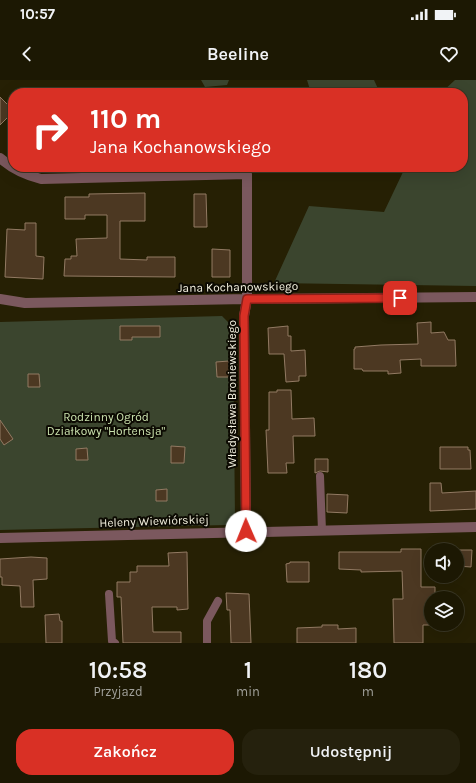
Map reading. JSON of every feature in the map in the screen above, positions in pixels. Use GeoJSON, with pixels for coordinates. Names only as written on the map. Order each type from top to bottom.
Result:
{"type":"FeatureCollection","features":[{"type":"Feature","properties":{"kind":"street","name":"Władysława Broniewskiego"},"geometry":{"type":"LineString","coordinates":[[0,158],[8,165]]}},
{"type":"Feature","properties":{"kind":"street","name":"Władysława Broniewskiego"},"geometry":{"type":"LineString","coordinates":[[19,172],[41,179],[247,174],[247,299],[244,316],[246,531]]}},
{"type":"Feature","properties":{"kind":"street","name":"Jana Kochanowskiego"},"geometry":{"type":"LineString","coordinates":[[0,299],[25,303],[476,297]]}},
{"type":"Feature","properties":{"kind":"street","name":"Heleny Wiewiórskiej"},"geometry":{"type":"LineString","coordinates":[[0,538],[246,531],[322,531],[476,527]]}},
{"type":"Feature","properties":{"kind":"lane"},"geometry":{"type":"LineString","coordinates":[[320,476],[322,531]]}},
{"type":"Feature","properties":{"kind":"lane"},"geometry":{"type":"LineString","coordinates":[[109,594],[112,640],[115,643]]}},
{"type":"Feature","properties":{"kind":"lane"},"geometry":{"type":"LineString","coordinates":[[207,643],[207,621],[218,601]]}},
{"type":"Feature","properties":{"kind":"green space"},"geometry":{"type":"Polygon","coordinates":[[[201,80],[229,80],[227,85],[205,87],[201,80]]]}},
{"type":"Feature","properties":{"kind":"green space"},"geometry":{"type":"Polygon","coordinates":[[[307,80],[374,80],[378,88],[309,88],[307,80]]]}},
{"type":"Feature","properties":{"kind":"green space"},"geometry":{"type":"Polygon","coordinates":[[[455,80],[476,80],[476,286],[274,283],[309,206],[384,212],[403,172],[468,172],[468,88],[446,88],[455,80]]]}},
{"type":"Feature","properties":{"kind":"green space","name":"Rodzinny Ogród Działkowy \"Hortensja\""},"geometry":{"type":"Polygon","coordinates":[[[222,316],[233,327],[235,518],[227,525],[0,530],[0,322],[222,316]]]}},
{"type":"Feature","properties":{"kind":"building"},"geometry":{"type":"Polygon","coordinates":[[[0,97],[8,105],[8,117],[0,125],[0,97]]]}},
{"type":"Feature","properties":{"kind":"building"},"geometry":{"type":"Polygon","coordinates":[[[145,193],[145,221],[120,221],[120,259],[147,260],[147,257],[175,257],[175,277],[64,276],[65,259],[71,259],[71,256],[77,256],[76,239],[107,238],[107,215],[85,215],[85,219],[65,219],[65,197],[89,197],[89,194],[145,193]]]}},
{"type":"Feature","properties":{"kind":"building"},"geometry":{"type":"Polygon","coordinates":[[[194,194],[206,194],[207,227],[194,227],[194,194]]]}},
{"type":"Feature","properties":{"kind":"building"},"geometry":{"type":"Polygon","coordinates":[[[25,223],[36,223],[36,256],[44,257],[43,279],[5,277],[7,229],[25,230],[25,223]]]}},
{"type":"Feature","properties":{"kind":"building"},"geometry":{"type":"Polygon","coordinates":[[[212,249],[230,250],[230,277],[212,277],[212,249]]]}},
{"type":"Feature","properties":{"kind":"building"},"geometry":{"type":"Polygon","coordinates":[[[431,322],[431,333],[444,332],[448,340],[455,340],[456,366],[421,366],[421,359],[400,360],[401,373],[388,374],[388,371],[363,371],[362,369],[354,369],[355,347],[418,344],[417,323],[431,322]]]}},
{"type":"Feature","properties":{"kind":"building"},"geometry":{"type":"Polygon","coordinates":[[[120,326],[160,326],[160,337],[132,337],[132,340],[120,340],[120,326]]]}},
{"type":"Feature","properties":{"kind":"building"},"geometry":{"type":"Polygon","coordinates":[[[288,326],[288,336],[291,336],[291,351],[305,350],[306,376],[299,376],[299,381],[286,382],[284,354],[269,354],[268,328],[288,326]]]}},
{"type":"Feature","properties":{"kind":"building"},"geometry":{"type":"Polygon","coordinates":[[[229,361],[230,377],[217,377],[216,362],[229,361]]]}},
{"type":"Feature","properties":{"kind":"building"},"geometry":{"type":"Polygon","coordinates":[[[28,374],[39,374],[40,387],[28,387],[28,374]]]}},
{"type":"Feature","properties":{"kind":"building"},"geometry":{"type":"Polygon","coordinates":[[[277,390],[291,390],[292,419],[314,418],[315,436],[293,436],[294,463],[286,463],[287,473],[268,473],[266,430],[269,430],[269,392],[277,392],[277,390]]]}},
{"type":"Feature","properties":{"kind":"building"},"geometry":{"type":"Polygon","coordinates":[[[0,420],[13,439],[4,445],[0,439],[0,420]]]}},
{"type":"Feature","properties":{"kind":"building"},"geometry":{"type":"Polygon","coordinates":[[[171,446],[185,447],[184,463],[171,463],[171,446]]]}},
{"type":"Feature","properties":{"kind":"building"},"geometry":{"type":"Polygon","coordinates":[[[440,447],[468,447],[468,450],[470,450],[471,469],[440,469],[440,447]]]}},
{"type":"Feature","properties":{"kind":"building"},"geometry":{"type":"Polygon","coordinates":[[[87,448],[88,460],[76,460],[76,449],[87,448]]]}},
{"type":"Feature","properties":{"kind":"building"},"geometry":{"type":"Polygon","coordinates":[[[315,459],[328,459],[328,472],[320,471],[315,473],[315,459]]]}},
{"type":"Feature","properties":{"kind":"building"},"geometry":{"type":"Polygon","coordinates":[[[430,483],[441,483],[442,493],[476,491],[476,509],[430,511],[430,483]]]}},
{"type":"Feature","properties":{"kind":"building"},"geometry":{"type":"Polygon","coordinates":[[[167,489],[167,501],[156,501],[156,490],[167,489]]]}},
{"type":"Feature","properties":{"kind":"building"},"geometry":{"type":"Polygon","coordinates":[[[327,494],[348,495],[347,513],[327,512],[327,494]]]}},
{"type":"Feature","properties":{"kind":"building"},"geometry":{"type":"Polygon","coordinates":[[[401,549],[421,549],[421,587],[435,587],[435,591],[424,591],[423,643],[394,643],[393,599],[403,599],[402,571],[361,572],[361,570],[339,569],[339,552],[401,552],[401,549]]]}},
{"type":"Feature","properties":{"kind":"building"},"geometry":{"type":"Polygon","coordinates":[[[464,550],[472,550],[471,567],[464,566],[464,550]]]}},
{"type":"Feature","properties":{"kind":"building"},"geometry":{"type":"Polygon","coordinates":[[[187,552],[188,609],[177,610],[177,607],[152,607],[153,632],[181,632],[181,643],[123,643],[121,597],[117,597],[117,582],[130,582],[130,572],[137,572],[137,566],[169,566],[168,553],[187,552]]]}},
{"type":"Feature","properties":{"kind":"building"},"geometry":{"type":"Polygon","coordinates":[[[31,557],[47,558],[47,579],[33,580],[34,607],[21,607],[20,586],[2,585],[2,577],[0,577],[0,559],[31,557]]]}},
{"type":"Feature","properties":{"kind":"building"},"geometry":{"type":"Polygon","coordinates":[[[290,562],[309,562],[309,582],[287,582],[286,564],[290,562]]]}},
{"type":"Feature","properties":{"kind":"building"},"geometry":{"type":"Polygon","coordinates":[[[226,593],[249,594],[251,643],[231,643],[230,610],[227,610],[226,593]]]}},
{"type":"Feature","properties":{"kind":"building"},"geometry":{"type":"Polygon","coordinates":[[[59,614],[60,621],[62,621],[62,643],[46,643],[45,615],[59,614]]]}},
{"type":"Feature","properties":{"kind":"building"},"geometry":{"type":"Polygon","coordinates":[[[322,625],[338,625],[338,629],[356,628],[356,643],[297,643],[297,628],[322,627],[322,625]]]}},
{"type":"Feature","properties":{"kind":"route"},"geometry":{"type":"LineString","coordinates":[[246,531],[244,316],[247,299],[400,298]]}}]}
